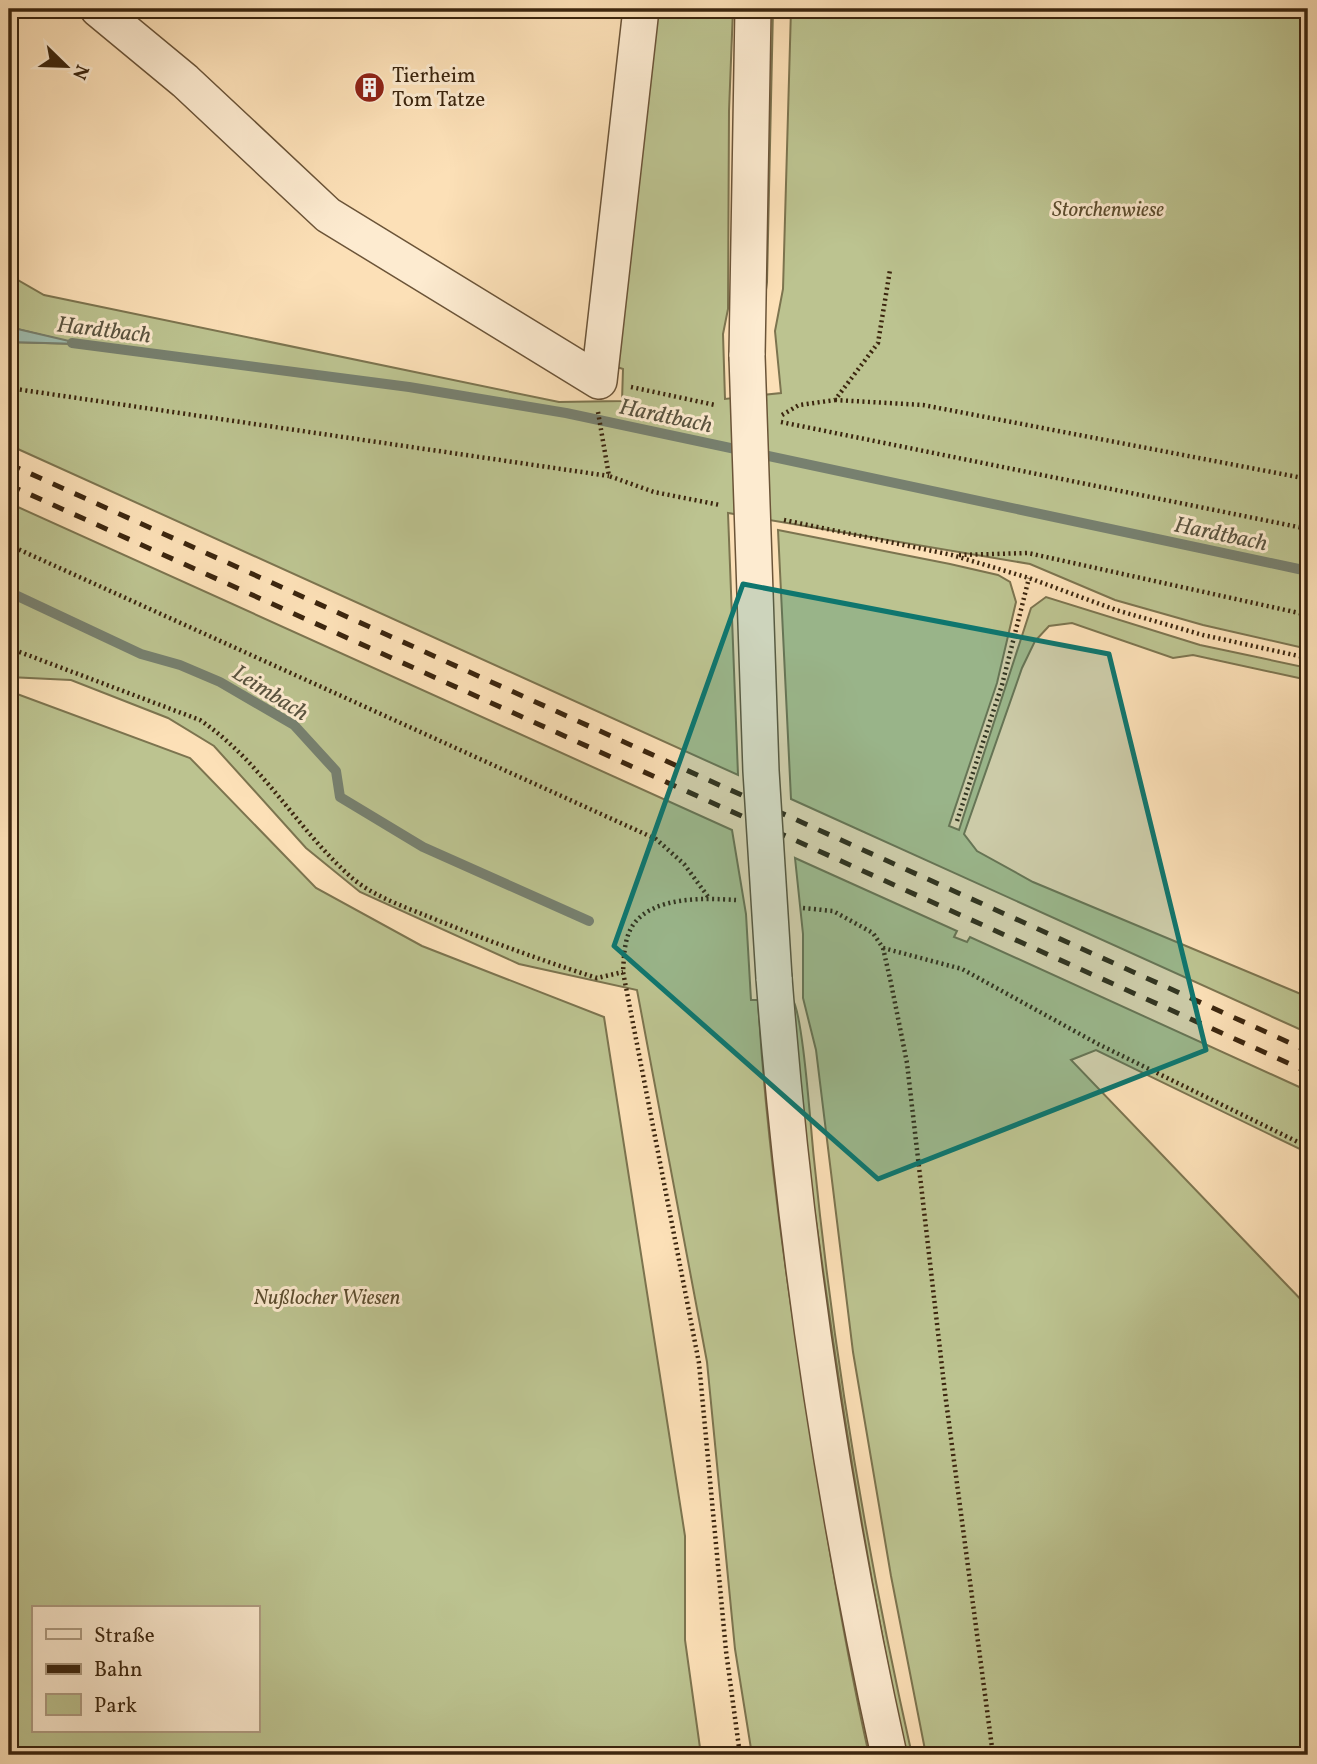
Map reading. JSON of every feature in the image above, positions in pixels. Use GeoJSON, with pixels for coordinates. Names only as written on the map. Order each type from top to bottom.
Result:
{"type":"FeatureCollection","features":[{"type":"Feature","properties":{"kind":"street"},"geometry":{"type":"LineString","coordinates":[[98,9],[185,81],[328,215],[598,394],[641,9]]}},
{"type":"Feature","properties":{"kind":"street"},"geometry":{"type":"LineString","coordinates":[[753,9],[747,356],[760,757],[774,978],[798,1219],[840,1497],[890,1755]]}},
{"type":"Feature","properties":{"kind":"path"},"geometry":{"type":"LineString","coordinates":[[835,400],[878,343],[890,270]]}},
{"type":"Feature","properties":{"kind":"path"},"geometry":{"type":"LineString","coordinates":[[9,388],[609,476],[654,492],[732,508]]}},
{"type":"Feature","properties":{"kind":"path"},"geometry":{"type":"LineString","coordinates":[[609,476],[598,394],[725,408]]}},
{"type":"Feature","properties":{"kind":"path"},"geometry":{"type":"LineString","coordinates":[[1308,479],[923,405],[835,400],[799,405],[772,420],[1308,529]]}},
{"type":"Feature","properties":{"kind":"path"},"geometry":{"type":"LineString","coordinates":[[782,520],[952,555],[1191,632],[1308,658]]}},
{"type":"Feature","properties":{"kind":"path"},"geometry":{"type":"LineString","coordinates":[[9,545],[656,839],[684,864],[710,899]]}},
{"type":"Feature","properties":{"kind":"path"},"geometry":{"type":"LineString","coordinates":[[952,555],[1028,554],[1308,615]]}},
{"type":"Feature","properties":{"kind":"path"},"geometry":{"type":"LineString","coordinates":[[957,821],[1002,685],[1029,578]]}},
{"type":"Feature","properties":{"kind":"path"},"geometry":{"type":"LineString","coordinates":[[9,648],[200,720],[226,738],[249,761],[319,845],[354,879],[399,904],[597,978],[623,972]]}},
{"type":"Feature","properties":{"kind":"path"},"geometry":{"type":"LineString","coordinates":[[740,1755],[726,1651],[699,1363],[623,972],[625,950],[634,924],[657,906],[710,899],[747,901]]}},
{"type":"Feature","properties":{"kind":"path"},"geometry":{"type":"LineString","coordinates":[[796,907],[833,911],[873,933],[883,948],[908,1063],[945,1393],[993,1755]]}},
{"type":"Feature","properties":{"kind":"path"},"geometry":{"type":"LineString","coordinates":[[883,948],[962,969],[1086,1038],[1308,1147]]}},
{"type":"Feature","properties":{"kind":"highlighted area"},"geometry":{"type":"Polygon","coordinates":[[[743,584],[1109,654],[1206,1050],[878,1179],[614,946],[743,584]]]}},
{"type":"Feature","properties":{"kind":"green space","name":"Storchenwiese"},"geometry":{"type":"Polygon","coordinates":[[[629,9],[733,9],[729,111],[728,309],[723,334],[725,399],[781,393],[775,331],[783,289],[791,9],[1308,9],[1308,649],[1203,625],[1115,600],[1030,564],[728,513],[738,775],[9,445],[9,342],[78,344],[9,327],[9,275],[44,295],[559,402],[622,401],[623,369],[590,358],[629,9]]]}},
{"type":"Feature","properties":{"kind":"green space"},"geometry":{"type":"Polygon","coordinates":[[[767,9],[773,9],[767,282],[763,313],[767,9]]]}},
{"type":"Feature","properties":{"kind":"green space"},"geometry":{"type":"Polygon","coordinates":[[[9,503],[732,830],[746,914],[751,1000],[758,1000],[772,1156],[792,1312],[836,1586],[869,1755],[752,1755],[735,1649],[707,1362],[637,990],[519,964],[360,892],[306,848],[214,746],[168,718],[71,680],[9,677],[9,503]]]}},
{"type":"Feature","properties":{"kind":"green space"},"geometry":{"type":"Polygon","coordinates":[[[778,530],[950,564],[998,575],[1010,582],[1016,602],[997,683],[949,826],[959,830],[1031,608],[1046,597],[1200,645],[1308,668],[1308,680],[1193,655],[1173,658],[1072,623],[1049,626],[1035,641],[1022,668],[964,834],[977,851],[1033,882],[1308,997],[1308,1033],[791,799],[778,530]]]}},
{"type":"Feature","properties":{"kind":"green space","name":"Nußlocher Wiesen"},"geometry":{"type":"Polygon","coordinates":[[[9,691],[190,758],[316,888],[422,946],[604,1017],[685,1536],[685,1640],[701,1755],[9,1755],[9,691]]]}},
{"type":"Feature","properties":{"kind":"green space"},"geometry":{"type":"Polygon","coordinates":[[[795,858],[957,931],[954,937],[967,942],[970,937],[1308,1091],[1308,1153],[1096,1050],[1071,1060],[1308,1307],[1308,1755],[926,1755],[891,1576],[853,1352],[816,1050],[803,998],[803,934],[795,858]]]}},
{"type":"Feature","properties":{"kind":"green space"},"geometry":{"type":"Polygon","coordinates":[[[792,999],[800,1025],[803,1048],[822,1234],[842,1384],[867,1533],[912,1755],[906,1755],[894,1696],[833,1343],[805,1142],[792,999]]]}},
{"type":"Feature","properties":{"kind":"shaded area"},"geometry":{"type":"Polygon","coordinates":[[[9,327],[82,344],[9,342],[9,327]]]}},
{"type":"Feature","properties":{"kind":"waterway","name":"Hardtbach"},"geometry":{"type":"LineString","coordinates":[[72,343],[409,387],[566,413],[1308,571]]}},
{"type":"Feature","properties":{"kind":"waterway","name":"Leimbach"},"geometry":{"type":"LineString","coordinates":[[9,592],[141,654],[180,665],[220,682],[294,725],[336,771],[340,797],[423,847],[589,921]]}},
{"type":"Feature","properties":{"kind":"railway"},"geometry":{"type":"LineString","coordinates":[[9,464],[1308,1051]]}},
{"type":"Feature","properties":{"kind":"railway"},"geometry":{"type":"LineString","coordinates":[[9,485],[1308,1072]]}},
{"type":"Feature","properties":{"kind":"place","name":"Tierheim Tom Tatze"},"geometry":{"type":"Point","coordinates":[369,87]}}]}
